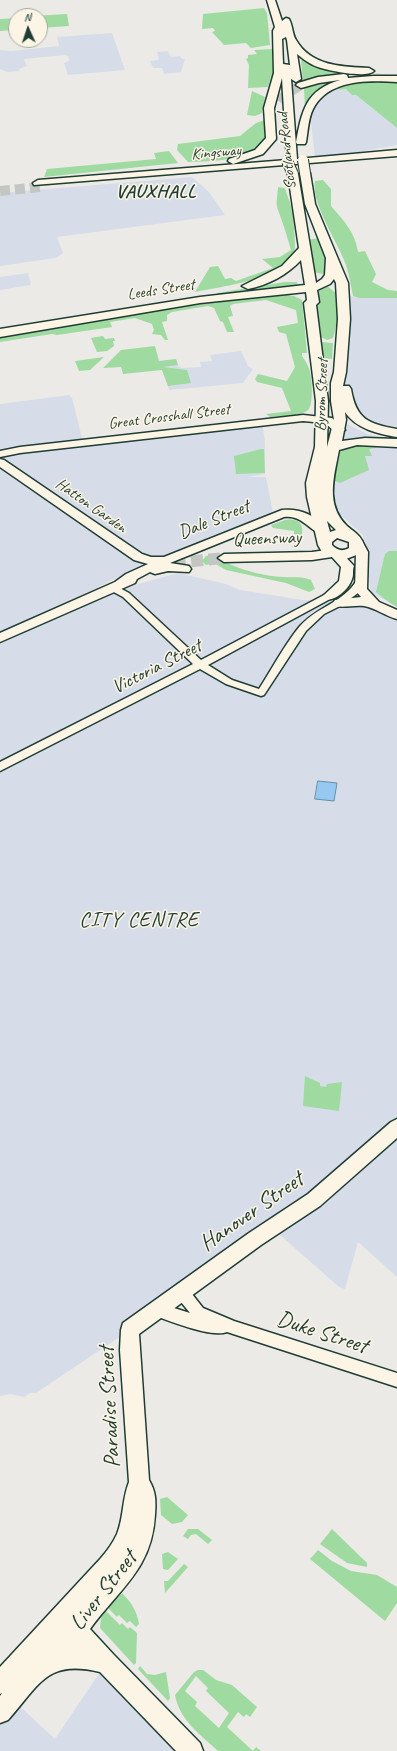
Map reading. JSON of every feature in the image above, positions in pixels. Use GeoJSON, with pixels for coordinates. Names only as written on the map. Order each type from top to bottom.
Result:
{"type":"FeatureCollection","features":[{"type":"Feature","properties":{"kind":"highway","name":"Scotland Road"},"geometry":{"type":"LineString","coordinates":[[271,0],[280,26],[286,60],[289,161],[293,174],[310,292]]}},
{"type":"Feature","properties":{"kind":"highway","name":"Scotland Road"},"geometry":{"type":"LineString","coordinates":[[278,0],[291,40],[303,160],[310,204],[332,255],[341,280],[343,294]]}},
{"type":"Feature","properties":{"kind":"highway","name":"Kingsway"},"geometry":{"type":"LineString","coordinates":[[280,26],[277,31],[278,81],[269,108],[272,134],[271,139],[259,152],[238,160],[223,163],[117,172],[39,185],[340,163],[397,154]]}},
{"type":"Feature","properties":{"kind":"highway"},"geometry":{"type":"LineString","coordinates":[[291,40],[303,56],[318,64],[342,70],[397,72]]}},
{"type":"Feature","properties":{"kind":"highway"},"geometry":{"type":"LineString","coordinates":[[301,85],[332,78],[397,78]]}},
{"type":"Feature","properties":{"kind":"highway"},"geometry":{"type":"LineString","coordinates":[[301,142],[308,108],[314,99],[322,92],[333,86],[357,80],[397,78]]}},
{"type":"Feature","properties":{"kind":"highway"},"geometry":{"type":"LineString","coordinates":[[280,102],[279,127],[289,161]]}},
{"type":"Feature","properties":{"kind":"highway"},"geometry":{"type":"LineString","coordinates":[[248,286],[286,270],[296,260],[303,241],[322,234]]}},
{"type":"Feature","properties":{"kind":"highway"},"geometry":{"type":"LineString","coordinates":[[332,255],[332,274],[327,282],[343,294]]}},
{"type":"Feature","properties":{"kind":"highway","name":"Leeds Street"},"geometry":{"type":"LineString","coordinates":[[0,327],[285,280],[310,292]]}},
{"type":"Feature","properties":{"kind":"highway","name":"Leeds Street"},"geometry":{"type":"LineString","coordinates":[[0,333],[164,306],[282,292],[297,295],[310,292],[327,282]]}},
{"type":"Feature","properties":{"kind":"highway","name":"Byrom Street"},"geometry":{"type":"LineString","coordinates":[[310,292],[322,401],[334,423]]}},
{"type":"Feature","properties":{"kind":"highway","name":"Byrom Street"},"geometry":{"type":"LineString","coordinates":[[343,294],[344,319],[334,339],[340,372],[337,383],[334,448],[328,472],[326,498],[328,510],[338,526],[354,540]]}},
{"type":"Feature","properties":{"kind":"highway"},"geometry":{"type":"LineString","coordinates":[[314,338],[334,339]]}},
{"type":"Feature","properties":{"kind":"highway"},"geometry":{"type":"LineString","coordinates":[[340,372],[349,408],[362,421],[383,430],[397,433]]}},
{"type":"Feature","properties":{"kind":"highway"},"geometry":{"type":"LineString","coordinates":[[322,401],[334,423],[397,442]]}},
{"type":"Feature","properties":{"kind":"highway"},"geometry":{"type":"LineString","coordinates":[[334,423],[362,421]]}},
{"type":"Feature","properties":{"kind":"highway","name":"Byrom Street"},"geometry":{"type":"LineString","coordinates":[[328,544],[315,508],[313,483],[320,447],[326,443],[329,429],[334,423]]}},
{"type":"Feature","properties":{"kind":"highway"},"geometry":{"type":"LineString","coordinates":[[334,448],[354,442],[397,442]]}},
{"type":"Feature","properties":{"kind":"highway"},"geometry":{"type":"LineString","coordinates":[[337,534],[354,540],[356,549],[351,553],[328,544],[331,536],[337,534]]}},
{"type":"Feature","properties":{"kind":"main road"},"geometry":{"type":"LineString","coordinates":[[303,418],[313,413],[322,401]]}},
{"type":"Feature","properties":{"kind":"main road","name":"Great Crosshall Street"},"geometry":{"type":"LineString","coordinates":[[0,454],[20,450],[303,418],[334,423]]}},
{"type":"Feature","properties":{"kind":"main road","name":"Hatton Garden"},"geometry":{"type":"LineString","coordinates":[[0,462],[138,558],[151,561],[169,559]]}},
{"type":"Feature","properties":{"kind":"main road","name":"Dale Street"},"geometry":{"type":"LineString","coordinates":[[0,638],[117,585],[130,577],[169,559],[286,513],[304,516],[348,566],[346,570]]}},
{"type":"Feature","properties":{"kind":"main road"},"geometry":{"type":"LineString","coordinates":[[354,540],[362,552],[363,571],[360,582],[361,590],[370,600],[397,615]]}},
{"type":"Feature","properties":{"kind":"main road","name":"Queensway"},"geometry":{"type":"LineString","coordinates":[[328,544],[312,556],[224,558],[299,552],[328,544]]}},
{"type":"Feature","properties":{"kind":"main road"},"geometry":{"type":"LineString","coordinates":[[312,556],[325,558],[346,570],[346,580],[339,598],[370,600]]}},
{"type":"Feature","properties":{"kind":"main road"},"geometry":{"type":"LineString","coordinates":[[117,585],[162,568],[185,569]]}},
{"type":"Feature","properties":{"kind":"main road","name":"Hanover Street"},"geometry":{"type":"LineString","coordinates":[[130,1330],[255,1239],[314,1200],[397,1127]]}},
{"type":"Feature","properties":{"kind":"main road","name":"Paradise Street"},"geometry":{"type":"LineString","coordinates":[[130,1330],[139,1482]]}},
{"type":"Feature","properties":{"kind":"main road","name":"Liver Street"},"geometry":{"type":"LineString","coordinates":[[0,1683],[70,1622],[98,1601],[130,1565],[140,1546],[144,1526],[146,1494],[139,1482]]}},
{"type":"Feature","properties":{"kind":"main road"},"geometry":{"type":"LineString","coordinates":[[70,1622],[106,1664],[192,1751]]}},
{"type":"Feature","properties":{"kind":"main road","name":"Liver Street"},"geometry":{"type":"LineString","coordinates":[[0,1712],[38,1668],[70,1622]]}},
{"type":"Feature","properties":{"kind":"main road"},"geometry":{"type":"LineString","coordinates":[[38,1668],[58,1658],[74,1656],[106,1664]]}},
{"type":"Feature","properties":{"kind":"street"},"geometry":{"type":"LineString","coordinates":[[117,585],[199,664],[229,682],[261,693],[303,629],[339,598],[355,591],[360,582]]}},
{"type":"Feature","properties":{"kind":"street","name":"Victoria Street"},"geometry":{"type":"LineString","coordinates":[[0,766],[284,619],[339,598]]}},
{"type":"Feature","properties":{"kind":"street"},"geometry":{"type":"LineString","coordinates":[[284,619],[300,622],[303,629]]}},
{"type":"Feature","properties":{"kind":"street","name":"Duke Street"},"geometry":{"type":"LineString","coordinates":[[184,1290],[186,1297],[198,1313],[234,1328],[397,1380]]}},
{"type":"Feature","properties":{"kind":"street","name":"Duke Street"},"geometry":{"type":"LineString","coordinates":[[158,1310],[203,1324],[234,1328]]}},
{"type":"Feature","properties":{"kind":"shaded area"},"geometry":{"type":"Polygon","coordinates":[[[112,33],[125,70],[68,75],[64,63],[69,61],[68,56],[64,55],[24,59],[27,66],[19,69],[20,71],[7,72],[0,69],[0,50],[11,51],[59,46],[57,37],[112,33]]]}},
{"type":"Feature","properties":{"kind":"shaded area"},"geometry":{"type":"Polygon","coordinates":[[[168,51],[171,57],[180,56],[182,59],[185,59],[181,72],[164,74],[162,68],[153,68],[150,61],[159,60],[157,52],[168,51]]]}},
{"type":"Feature","properties":{"kind":"shaded area"},"geometry":{"type":"Polygon","coordinates":[[[346,89],[352,95],[356,95],[397,128],[397,145],[348,154],[349,156],[315,158],[311,122],[315,106],[332,90],[346,89]]]}},
{"type":"Feature","properties":{"kind":"shaded area"},"geometry":{"type":"Polygon","coordinates":[[[192,177],[209,192],[225,215],[57,237],[63,253],[56,258],[0,266],[0,193],[192,177]]]}},
{"type":"Feature","properties":{"kind":"shaded area"},"geometry":{"type":"Polygon","coordinates":[[[28,273],[30,285],[0,290],[0,277],[28,273]]]}},
{"type":"Feature","properties":{"kind":"shaded area"},"geometry":{"type":"Polygon","coordinates":[[[343,294],[359,298],[397,298],[397,427],[362,421],[349,408],[340,372],[343,294]]]}},
{"type":"Feature","properties":{"kind":"shaded area"},"geometry":{"type":"Polygon","coordinates":[[[241,351],[248,366],[253,369],[243,383],[169,390],[159,361],[176,359],[178,366],[182,368],[201,367],[200,362],[212,361],[210,355],[241,351]]]}},
{"type":"Feature","properties":{"kind":"shaded area"},"geometry":{"type":"Polygon","coordinates":[[[69,395],[72,398],[83,442],[262,422],[265,442],[265,474],[247,477],[266,477],[273,513],[211,536],[154,563],[110,581],[69,603],[178,573],[226,584],[240,590],[303,600],[357,603],[397,621],[397,1277],[358,1242],[345,1289],[339,1287],[280,1235],[274,1227],[130,1330],[36,1393],[30,1393],[24,1397],[10,1394],[0,1396],[0,404],[69,395]]]}},
{"type":"Feature","properties":{"kind":"shaded area"},"geometry":{"type":"Polygon","coordinates":[[[340,420],[367,434],[397,441],[397,606],[371,593],[363,535],[335,510],[318,442],[340,420]]]}},
{"type":"Feature","properties":{"kind":"shaded area"},"geometry":{"type":"Polygon","coordinates":[[[106,1663],[190,1751],[0,1751],[0,1712],[12,1699],[55,1739],[106,1663]]]}},
{"type":"Feature","properties":{"kind":"green space"},"geometry":{"type":"Polygon","coordinates":[[[264,8],[267,13],[270,45],[251,48],[246,43],[224,45],[212,32],[215,31],[213,28],[202,29],[203,14],[264,8]]]}},
{"type":"Feature","properties":{"kind":"green space"},"geometry":{"type":"Polygon","coordinates":[[[67,14],[69,26],[48,27],[48,15],[67,14]]]}},
{"type":"Feature","properties":{"kind":"green space"},"geometry":{"type":"Polygon","coordinates":[[[8,18],[8,30],[0,31],[0,19],[8,18]]]}},
{"type":"Feature","properties":{"kind":"green space"},"geometry":{"type":"Polygon","coordinates":[[[272,49],[274,77],[271,77],[268,87],[248,88],[249,65],[246,59],[248,58],[248,55],[257,54],[254,50],[272,49]]]}},
{"type":"Feature","properties":{"kind":"green space"},"geometry":{"type":"Polygon","coordinates":[[[301,59],[320,68],[337,71],[397,75],[337,75],[326,76],[303,82],[301,59]]]}},
{"type":"Feature","properties":{"kind":"green space"},"geometry":{"type":"Polygon","coordinates":[[[366,77],[334,84],[305,110],[304,87],[327,80],[366,77]]]}},
{"type":"Feature","properties":{"kind":"green space"},"geometry":{"type":"Polygon","coordinates":[[[374,80],[397,81],[397,128],[356,95],[352,95],[346,89],[332,90],[344,85],[374,80]]]}},
{"type":"Feature","properties":{"kind":"green space"},"geometry":{"type":"Polygon","coordinates":[[[252,91],[265,97],[262,113],[255,116],[247,115],[252,91]]]}},
{"type":"Feature","properties":{"kind":"green space"},"geometry":{"type":"Polygon","coordinates":[[[268,119],[267,133],[261,144],[243,155],[221,160],[188,162],[177,150],[178,144],[240,136],[256,123],[268,119]]]}},
{"type":"Feature","properties":{"kind":"green space"},"geometry":{"type":"Polygon","coordinates":[[[169,151],[178,163],[44,177],[47,169],[156,159],[154,153],[169,151]]]}},
{"type":"Feature","properties":{"kind":"green space"},"geometry":{"type":"Polygon","coordinates":[[[323,180],[331,189],[331,206],[352,233],[358,252],[365,251],[376,274],[372,282],[388,290],[397,291],[397,298],[359,298],[353,296],[346,265],[317,200],[315,181],[323,180]]]}},
{"type":"Feature","properties":{"kind":"green space"},"geometry":{"type":"Polygon","coordinates":[[[278,187],[285,188],[293,214],[295,248],[291,259],[281,267],[268,274],[252,280],[195,292],[210,267],[218,266],[225,279],[231,278],[236,281],[273,268],[262,259],[280,257],[291,250],[277,207],[278,187]]]}},
{"type":"Feature","properties":{"kind":"green space"},"geometry":{"type":"Polygon","coordinates":[[[318,238],[327,265],[327,275],[313,272],[308,240],[318,238]]]}},
{"type":"Feature","properties":{"kind":"green space"},"geometry":{"type":"Polygon","coordinates":[[[285,282],[297,282],[298,288],[218,296],[217,293],[285,282]]]}},
{"type":"Feature","properties":{"kind":"green space"},"geometry":{"type":"Polygon","coordinates":[[[326,285],[337,294],[338,305],[337,321],[333,338],[327,340],[321,337],[315,289],[326,285]]]}},
{"type":"Feature","properties":{"kind":"green space"},"geometry":{"type":"Polygon","coordinates":[[[282,294],[294,296],[302,300],[307,353],[302,353],[302,356],[309,368],[311,381],[312,399],[309,409],[303,413],[294,415],[270,417],[266,414],[291,411],[282,388],[257,382],[255,379],[258,374],[287,381],[295,367],[286,334],[279,332],[277,327],[298,323],[296,310],[266,300],[233,304],[230,306],[233,316],[228,317],[234,332],[227,332],[223,322],[220,321],[214,308],[208,306],[172,312],[167,315],[167,321],[162,322],[168,340],[165,340],[161,335],[152,334],[154,330],[152,324],[135,318],[110,322],[112,327],[0,342],[0,336],[235,298],[282,294]]]}},
{"type":"Feature","properties":{"kind":"green space"},"geometry":{"type":"Polygon","coordinates":[[[103,336],[105,339],[114,338],[114,346],[107,351],[97,352],[91,338],[103,336]]]}},
{"type":"Feature","properties":{"kind":"green space"},"geometry":{"type":"Polygon","coordinates":[[[321,342],[333,343],[332,359],[322,358],[321,342]]]}},
{"type":"Feature","properties":{"kind":"green space"},"geometry":{"type":"Polygon","coordinates":[[[155,346],[159,361],[176,359],[178,365],[163,367],[187,370],[191,383],[168,386],[162,370],[123,374],[121,367],[103,368],[121,350],[155,346]]]}},
{"type":"Feature","properties":{"kind":"green space"},"geometry":{"type":"Polygon","coordinates":[[[104,357],[90,370],[79,371],[75,361],[104,357]]]}},
{"type":"Feature","properties":{"kind":"green space"},"geometry":{"type":"Polygon","coordinates":[[[354,445],[375,446],[376,448],[369,449],[372,456],[365,456],[369,470],[340,483],[333,480],[341,449],[354,445]]]}},
{"type":"Feature","properties":{"kind":"green space"},"geometry":{"type":"Polygon","coordinates":[[[264,449],[265,473],[236,474],[234,456],[264,449]]]}},
{"type":"Feature","properties":{"kind":"green space"},"geometry":{"type":"Polygon","coordinates":[[[285,520],[296,520],[299,522],[302,527],[302,535],[294,534],[294,531],[273,528],[271,525],[285,520]]]}},
{"type":"Feature","properties":{"kind":"green space"},"geometry":{"type":"Polygon","coordinates":[[[389,551],[397,551],[397,607],[376,592],[385,554],[389,551]]]}},
{"type":"Feature","properties":{"kind":"green space"},"geometry":{"type":"Polygon","coordinates":[[[214,555],[220,561],[244,570],[276,576],[311,580],[315,589],[309,592],[286,583],[226,570],[214,563],[206,565],[202,561],[206,556],[214,555]]]}},
{"type":"Feature","properties":{"kind":"green space"},"geometry":{"type":"Polygon","coordinates":[[[305,1076],[320,1083],[320,1086],[326,1087],[327,1084],[342,1082],[339,1111],[303,1106],[305,1076]]]}},
{"type":"Feature","properties":{"kind":"green space"},"geometry":{"type":"Polygon","coordinates":[[[167,1497],[188,1515],[182,1522],[172,1524],[161,1515],[160,1499],[167,1497]]]}},
{"type":"Feature","properties":{"kind":"green space"},"geometry":{"type":"Polygon","coordinates":[[[188,1529],[198,1529],[212,1540],[208,1544],[196,1534],[191,1535],[188,1539],[183,1536],[188,1529]]]}},
{"type":"Feature","properties":{"kind":"green space"},"geometry":{"type":"Polygon","coordinates":[[[332,1529],[367,1563],[367,1567],[347,1563],[320,1544],[332,1529]]]}},
{"type":"Feature","properties":{"kind":"green space"},"geometry":{"type":"Polygon","coordinates":[[[318,1550],[332,1561],[351,1571],[377,1575],[397,1587],[397,1603],[385,1621],[310,1559],[318,1550]]]}},
{"type":"Feature","properties":{"kind":"green space"},"geometry":{"type":"Polygon","coordinates":[[[168,1552],[178,1559],[168,1570],[163,1569],[162,1554],[168,1552]]]}},
{"type":"Feature","properties":{"kind":"green space"},"geometry":{"type":"Polygon","coordinates":[[[184,1564],[188,1567],[165,1593],[164,1581],[168,1581],[184,1564]]]}},
{"type":"Feature","properties":{"kind":"green space"},"geometry":{"type":"Polygon","coordinates":[[[122,1593],[131,1603],[135,1611],[139,1624],[136,1627],[130,1621],[127,1623],[119,1615],[117,1617],[108,1608],[122,1593]]]}},
{"type":"Feature","properties":{"kind":"green space"},"geometry":{"type":"Polygon","coordinates":[[[106,1611],[120,1625],[122,1623],[128,1629],[130,1627],[137,1633],[136,1663],[134,1665],[100,1628],[101,1618],[106,1611]]]}},
{"type":"Feature","properties":{"kind":"green space"},"geometry":{"type":"Polygon","coordinates":[[[140,1666],[147,1674],[155,1675],[166,1672],[170,1698],[168,1701],[138,1669],[140,1666]]]}},
{"type":"Feature","properties":{"kind":"green space"},"geometry":{"type":"Polygon","coordinates":[[[203,1670],[216,1680],[232,1685],[257,1707],[250,1717],[246,1714],[244,1717],[238,1712],[227,1727],[253,1751],[218,1751],[186,1720],[181,1712],[175,1695],[194,1672],[203,1670]],[[196,1676],[185,1691],[197,1702],[195,1706],[219,1728],[229,1713],[206,1691],[208,1688],[196,1676]]]}},
{"type":"Feature","properties":{"kind":"green space"},"geometry":{"type":"Polygon","coordinates":[[[256,1747],[261,1751],[253,1751],[256,1747]]]}},
{"type":"Feature","properties":{"kind":"water"},"geometry":{"type":"Polygon","coordinates":[[[318,781],[337,783],[334,801],[315,799],[318,781]]]}},
{"type":"Feature","properties":{"kind":"tunnel"},"geometry":{"type":"LineString","coordinates":[[280,102],[286,94],[301,85]]}},
{"type":"Feature","properties":{"kind":"tunnel"},"geometry":{"type":"LineString","coordinates":[[0,191],[40,187]]}},
{"type":"Feature","properties":{"kind":"tunnel"},"geometry":{"type":"LineString","coordinates":[[157,569],[185,562],[224,558]]}},
{"type":"Feature","properties":{"kind":"district","name":"VAUXHALL"},"geometry":{"type":"Point","coordinates":[156,192]}},
{"type":"Feature","properties":{"kind":"district","name":"CITY CENTRE"},"geometry":{"type":"Point","coordinates":[139,920]}}]}
